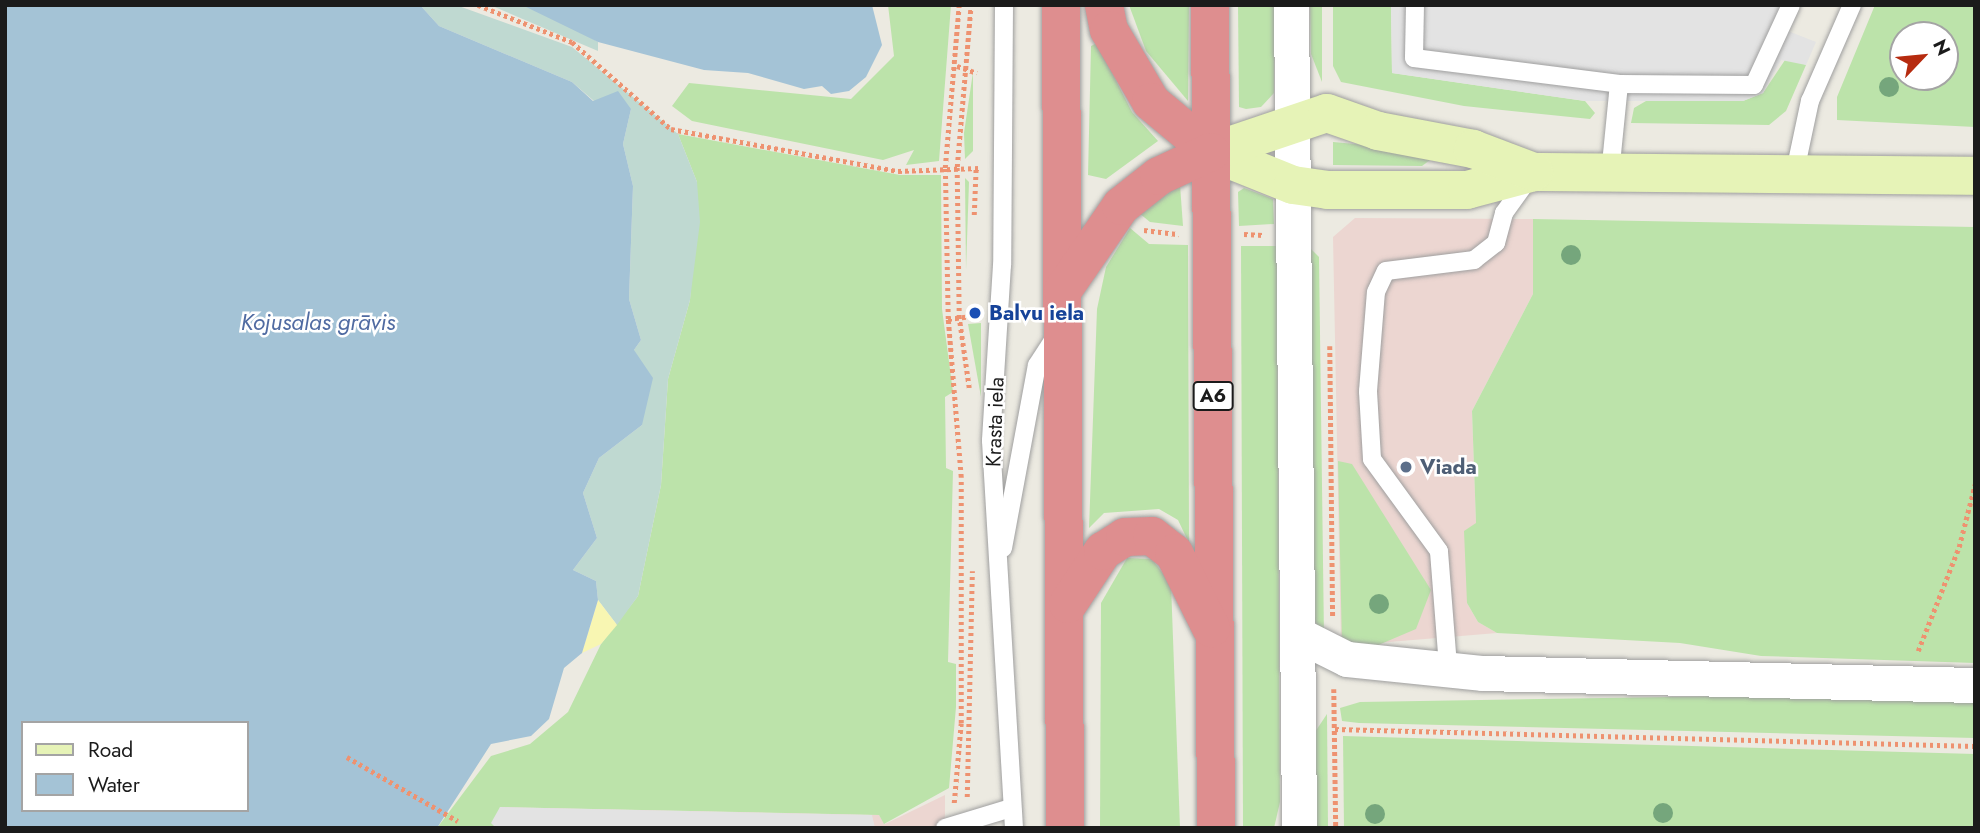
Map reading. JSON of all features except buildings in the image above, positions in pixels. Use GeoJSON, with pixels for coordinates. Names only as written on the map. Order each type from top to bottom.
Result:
{"type":"FeatureCollection","features":[{"type":"Feature","properties":{"kind":"highway"},"geometry":{"type":"LineString","coordinates":[[1061,5],[1068,604],[1065,828]]}},
{"type":"Feature","properties":{"kind":"highway"},"geometry":{"type":"LineString","coordinates":[[1064,307],[1121,206],[1159,176],[1211,152],[1151,102],[1109,30],[1104,5]]}},
{"type":"Feature","properties":{"kind":"highway","name":"A6"},"geometry":{"type":"LineString","coordinates":[[1210,5],[1216,828]]}},
{"type":"Feature","properties":{"kind":"highway"},"geometry":{"type":"LineString","coordinates":[[1068,604],[1103,551],[1125,537],[1152,536],[1174,553],[1216,639]]}},
{"type":"Feature","properties":{"kind":"street"},"geometry":{"type":"LineString","coordinates":[[1291,5],[1297,824]]}},
{"type":"Feature","properties":{"kind":"street"},"geometry":{"type":"LineString","coordinates":[[1211,152],[1292,120],[1327,113],[1378,131],[1473,149],[1534,172]]}},
{"type":"Feature","properties":{"kind":"street"},"geometry":{"type":"LineString","coordinates":[[1211,152],[1293,185],[1467,190],[1534,172],[1975,176]]}},
{"type":"Feature","properties":{"kind":"street"},"geometry":{"type":"LineString","coordinates":[[1297,634],[1333,656],[1448,666],[1483,673],[1975,685]]}},
{"type":"Feature","properties":{"kind":"lane","name":"Krasta iela"},"geometry":{"type":"LineString","coordinates":[[998,575],[991,441],[1001,302],[1003,5]]}},
{"type":"Feature","properties":{"kind":"lane"},"geometry":{"type":"LineString","coordinates":[[1415,5],[1415,58],[1619,84],[1754,85],[1791,5]]}},
{"type":"Feature","properties":{"kind":"lane"},"geometry":{"type":"LineString","coordinates":[[1794,176],[1810,101],[1852,5]]}},
{"type":"Feature","properties":{"kind":"lane"},"geometry":{"type":"LineString","coordinates":[[1609,174],[1619,84]]}},
{"type":"Feature","properties":{"kind":"lane"},"geometry":{"type":"LineString","coordinates":[[1448,666],[1439,551],[1372,459],[1368,391],[1376,292],[1386,271],[1474,260],[1489,248],[1534,172]]}},
{"type":"Feature","properties":{"kind":"lane","name":"Krasta iela"},"geometry":{"type":"LineString","coordinates":[[998,575],[1037,365],[1064,307]]}},
{"type":"Feature","properties":{"kind":"lane"},"geometry":{"type":"LineString","coordinates":[[998,575],[1014,828]]}},
{"type":"Feature","properties":{"kind":"lane"},"geometry":{"type":"LineString","coordinates":[[949,826],[1012,808]]}},
{"type":"Feature","properties":{"kind":"path"},"geometry":{"type":"LineString","coordinates":[[478,5],[572,42],[671,129],[898,172],[976,168]]}},
{"type":"Feature","properties":{"kind":"path"},"geometry":{"type":"LineString","coordinates":[[949,826],[961,723],[961,477],[948,318],[945,168],[957,66],[959,5]]}},
{"type":"Feature","properties":{"kind":"path"},"geometry":{"type":"LineString","coordinates":[[957,66],[977,71],[977,85]]}},
{"type":"Feature","properties":{"kind":"path"},"geometry":{"type":"LineString","coordinates":[[974,215],[977,155]]}},
{"type":"Feature","properties":{"kind":"path"},"geometry":{"type":"LineString","coordinates":[[948,318],[974,316]]}},
{"type":"Feature","properties":{"kind":"path"},"geometry":{"type":"LineString","coordinates":[[1329,329],[1336,828]]}},
{"type":"Feature","properties":{"kind":"path"},"geometry":{"type":"LineString","coordinates":[[1890,684],[1923,645],[1975,484]]}},
{"type":"Feature","properties":{"kind":"path"},"geometry":{"type":"LineString","coordinates":[[1335,729],[1975,746]]}},
{"type":"Feature","properties":{"kind":"path"},"geometry":{"type":"LineString","coordinates":[[347,757],[458,821]]}},
{"type":"Feature","properties":{"kind":"shaded area"},"geometry":{"type":"Polygon","coordinates":[[[420,5],[456,5],[572,47],[678,134],[697,182],[700,222],[690,300],[668,379],[661,485],[638,596],[617,625],[598,600],[596,581],[573,570],[597,538],[583,493],[599,458],[642,425],[634,350],[641,340],[629,299],[633,186],[623,144],[631,109],[594,101],[572,82],[439,26],[420,5]]]}},
{"type":"Feature","properties":{"kind":"shaded area"},"geometry":{"type":"Polygon","coordinates":[[[490,5],[522,5],[564,21],[598,42],[598,51],[490,5]]]}},
{"type":"Feature","properties":{"kind":"shaded area"},"geometry":{"type":"Polygon","coordinates":[[[1391,5],[1801,5],[1788,31],[1816,42],[1806,65],[1781,60],[1763,93],[1743,101],[1585,101],[1392,73],[1391,5]]]}},
{"type":"Feature","properties":{"kind":"shaded area","name":"Viada"},"geometry":{"type":"Polygon","coordinates":[[[1355,218],[1533,219],[1533,294],[1472,411],[1476,523],[1467,603],[1478,622],[1497,633],[1341,646],[1333,237],[1355,218]]]}},
{"type":"Feature","properties":{"kind":"shaded area"},"geometry":{"type":"Polygon","coordinates":[[[945,795],[945,828],[496,828],[500,807],[879,815],[885,824],[945,795]]]}},
{"type":"Feature","properties":{"kind":"shaded area"},"geometry":{"type":"Polygon","coordinates":[[[500,807],[872,815],[875,828],[496,828],[491,823],[500,807]]]}},
{"type":"Feature","properties":{"kind":"green space"},"geometry":{"type":"Polygon","coordinates":[[[888,5],[951,5],[939,161],[906,165],[914,150],[883,160],[692,121],[672,106],[689,83],[851,99],[894,56],[888,5]]]}},
{"type":"Feature","properties":{"kind":"green space"},"geometry":{"type":"Polygon","coordinates":[[[1129,5],[1189,5],[1188,101],[1146,51],[1129,5]]]}},
{"type":"Feature","properties":{"kind":"green space"},"geometry":{"type":"Polygon","coordinates":[[[1238,5],[1275,5],[1274,93],[1261,107],[1239,107],[1238,5]]]}},
{"type":"Feature","properties":{"kind":"green space"},"geometry":{"type":"Polygon","coordinates":[[[1310,5],[1322,5],[1322,82],[1311,54],[1310,5]]]}},
{"type":"Feature","properties":{"kind":"green space"},"geometry":{"type":"Polygon","coordinates":[[[1333,5],[1391,5],[1392,73],[1585,101],[1595,113],[1590,119],[1464,106],[1341,82],[1333,66],[1333,5]]]}},
{"type":"Feature","properties":{"kind":"green space"},"geometry":{"type":"Polygon","coordinates":[[[1875,5],[1975,5],[1975,127],[1837,120],[1837,97],[1875,5]]]}},
{"type":"Feature","properties":{"kind":"green space"},"geometry":{"type":"Polygon","coordinates":[[[1097,43],[1132,112],[1158,141],[1106,179],[1088,175],[1091,46],[1097,43]]]}},
{"type":"Feature","properties":{"kind":"green space"},"geometry":{"type":"Polygon","coordinates":[[[1787,57],[1806,65],[1786,111],[1769,125],[1631,123],[1634,108],[1646,101],[1743,101],[1763,93],[1787,57]]]}},
{"type":"Feature","properties":{"kind":"green space"},"geometry":{"type":"Polygon","coordinates":[[[973,72],[973,151],[965,159],[964,133],[973,72]]]}},
{"type":"Feature","properties":{"kind":"green space"},"geometry":{"type":"Polygon","coordinates":[[[678,134],[900,175],[941,175],[942,309],[953,392],[945,397],[946,468],[953,471],[948,662],[956,664],[956,707],[949,788],[884,824],[879,815],[500,807],[496,828],[437,828],[491,756],[530,744],[568,712],[601,644],[638,596],[661,485],[668,379],[690,300],[697,182],[678,134]]]}},
{"type":"Feature","properties":{"kind":"green space"},"geometry":{"type":"Polygon","coordinates":[[[1333,142],[1421,150],[1430,160],[1422,166],[1333,165],[1333,142]]]}},
{"type":"Feature","properties":{"kind":"green space"},"geometry":{"type":"Polygon","coordinates":[[[965,178],[969,182],[966,270],[965,178]]]}},
{"type":"Feature","properties":{"kind":"green space"},"geometry":{"type":"Polygon","coordinates":[[[1180,185],[1183,226],[1150,222],[1139,213],[1180,185]]]}},
{"type":"Feature","properties":{"kind":"green space"},"geometry":{"type":"Polygon","coordinates":[[[1244,188],[1273,199],[1274,224],[1239,226],[1238,192],[1244,188]]]}},
{"type":"Feature","properties":{"kind":"green space"},"geometry":{"type":"Polygon","coordinates":[[[1533,219],[1975,227],[1975,663],[1761,656],[1680,643],[1497,633],[1478,622],[1467,603],[1464,531],[1476,523],[1472,411],[1533,294],[1533,219]]]}},
{"type":"Feature","properties":{"kind":"green space"},"geometry":{"type":"Polygon","coordinates":[[[1130,228],[1149,244],[1188,245],[1189,543],[1178,520],[1159,509],[1104,513],[1089,528],[1097,309],[1106,267],[1130,228]]]}},
{"type":"Feature","properties":{"kind":"green space"},"geometry":{"type":"Polygon","coordinates":[[[1241,246],[1277,246],[1280,802],[1274,828],[1243,828],[1241,246]]]}},
{"type":"Feature","properties":{"kind":"green space"},"geometry":{"type":"Polygon","coordinates":[[[1308,246],[1319,257],[1324,637],[1314,620],[1308,246]]]}},
{"type":"Feature","properties":{"kind":"green space"},"geometry":{"type":"Polygon","coordinates":[[[981,323],[981,397],[968,324],[981,323]]]}},
{"type":"Feature","properties":{"kind":"green space"},"geometry":{"type":"Polygon","coordinates":[[[1338,461],[1352,464],[1431,590],[1416,629],[1376,646],[1342,646],[1338,461]]]}},
{"type":"Feature","properties":{"kind":"green space"},"geometry":{"type":"Polygon","coordinates":[[[1127,558],[1152,559],[1171,584],[1180,828],[1100,828],[1101,603],[1127,558]]]}},
{"type":"Feature","properties":{"kind":"green space"},"geometry":{"type":"Polygon","coordinates":[[[1731,696],[1975,702],[1975,738],[1359,723],[1342,721],[1340,708],[1360,702],[1731,696]]]}},
{"type":"Feature","properties":{"kind":"green space"},"geometry":{"type":"Polygon","coordinates":[[[1327,714],[1328,828],[1315,828],[1313,735],[1327,714]]]}},
{"type":"Feature","properties":{"kind":"green space"},"geometry":{"type":"Polygon","coordinates":[[[1343,736],[1975,754],[1975,828],[1344,828],[1343,736]]]}},
{"type":"Feature","properties":{"kind":"sand"},"geometry":{"type":"Polygon","coordinates":[[[598,600],[617,625],[601,644],[582,653],[598,600]]]}},
{"type":"Feature","properties":{"kind":"water","name":"Kojusalas grāvis"},"geometry":{"type":"Polygon","coordinates":[[[5,5],[420,5],[439,26],[572,82],[593,101],[618,91],[631,109],[623,144],[633,186],[629,299],[641,340],[634,350],[653,378],[642,425],[599,458],[583,493],[597,538],[573,570],[596,581],[598,600],[582,653],[564,668],[549,719],[531,736],[491,744],[437,828],[5,828],[5,5]]]}},
{"type":"Feature","properties":{"kind":"water"},"geometry":{"type":"Polygon","coordinates":[[[522,5],[872,5],[882,45],[866,77],[849,91],[831,94],[822,86],[804,89],[748,73],[704,70],[598,42],[522,5]]]}},
{"type":"Feature","properties":{"kind":"place","name":"Balvu iela"},"geometry":{"type":"Point","coordinates":[975,313]}},
{"type":"Feature","properties":{"kind":"place","name":"Viada"},"geometry":{"type":"Point","coordinates":[1406,467]}}]}
